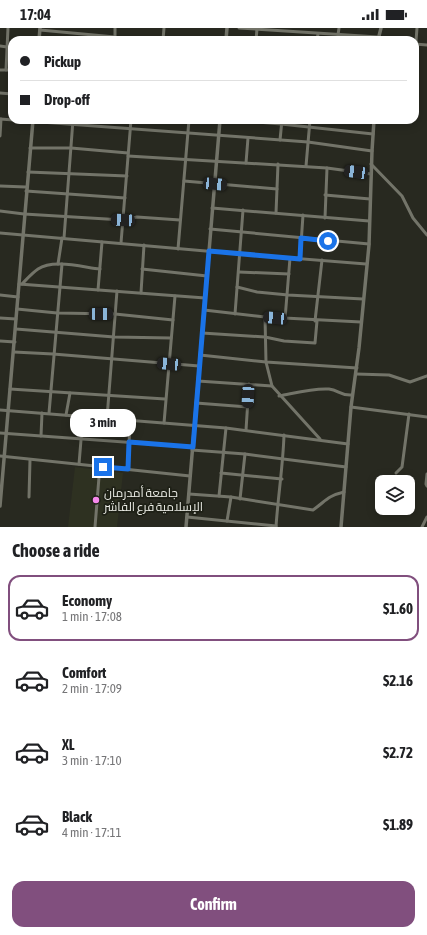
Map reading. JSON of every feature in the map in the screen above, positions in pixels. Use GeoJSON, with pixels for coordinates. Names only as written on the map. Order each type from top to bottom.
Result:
{"type":"FeatureCollection","features":[{"type":"Feature","properties":{"kind":"street"},"geometry":{"type":"LineString","coordinates":[[0,70],[6,70],[8,28]]}},
{"type":"Feature","properties":{"kind":"street"},"geometry":{"type":"LineString","coordinates":[[239,28],[291,30],[316,34],[348,36]]}},
{"type":"Feature","properties":{"kind":"street"},"geometry":{"type":"LineString","coordinates":[[315,28],[316,34]]}},
{"type":"Feature","properties":{"kind":"street"},"geometry":{"type":"LineString","coordinates":[[338,28],[338,35]]}},
{"type":"Feature","properties":{"kind":"street"},"geometry":{"type":"LineString","coordinates":[[40,29],[92,36]]}},
{"type":"Feature","properties":{"kind":"street"},"geometry":{"type":"LineString","coordinates":[[0,46],[8,46]]}},
{"type":"Feature","properties":{"kind":"street"},"geometry":{"type":"LineString","coordinates":[[0,136],[1,119]]}},
{"type":"Feature","properties":{"kind":"street"},"geometry":{"type":"LineString","coordinates":[[0,505],[2,456],[6,434],[14,352],[32,124]]}},
{"type":"Feature","properties":{"kind":"street"},"geometry":{"type":"LineString","coordinates":[[58,264],[63,238],[73,124]]}},
{"type":"Feature","properties":{"kind":"street"},"geometry":{"type":"LineString","coordinates":[[92,124],[308,142],[372,151]]}},
{"type":"Feature","properties":{"kind":"street"},"geometry":{"type":"LineString","coordinates":[[121,243],[131,124]]}},
{"type":"Feature","properties":{"kind":"street"},"geometry":{"type":"LineString","coordinates":[[178,249],[189,124]]}},
{"type":"Feature","properties":{"kind":"street"},"geometry":{"type":"LineString","coordinates":[[186,527],[219,124]]}},
{"type":"Feature","properties":{"kind":"street"},"geometry":{"type":"LineString","coordinates":[[280,140],[282,124]]}},
{"type":"Feature","properties":{"kind":"street"},"geometry":{"type":"LineString","coordinates":[[293,124],[373,134]]}},
{"type":"Feature","properties":{"kind":"street"},"geometry":{"type":"LineString","coordinates":[[341,527],[352,395],[356,374],[369,244],[374,124]]}},
{"type":"Feature","properties":{"kind":"street"},"geometry":{"type":"LineString","coordinates":[[306,166],[310,127]]}},
{"type":"Feature","properties":{"kind":"street"},"geometry":{"type":"LineString","coordinates":[[246,162],[248,138]]}},
{"type":"Feature","properties":{"kind":"street"},"geometry":{"type":"LineString","coordinates":[[30,148],[71,148],[186,159],[306,166],[371,174]]}},
{"type":"Feature","properties":{"kind":"street"},"geometry":{"type":"LineString","coordinates":[[276,213],[278,164]]}},
{"type":"Feature","properties":{"kind":"street"},"geometry":{"type":"LineString","coordinates":[[371,164],[402,196],[413,218],[427,235]]}},
{"type":"Feature","properties":{"kind":"street"},"geometry":{"type":"LineString","coordinates":[[325,218],[325,195],[328,168]]}},
{"type":"Feature","properties":{"kind":"street"},"geometry":{"type":"LineString","coordinates":[[28,172],[127,176]]}},
{"type":"Feature","properties":{"kind":"street"},"geometry":{"type":"LineString","coordinates":[[184,181],[277,189]]}},
{"type":"Feature","properties":{"kind":"street"},"geometry":{"type":"LineString","coordinates":[[0,186],[67,195],[125,198]]}},
{"type":"Feature","properties":{"kind":"street"},"geometry":{"type":"LineString","coordinates":[[325,195],[370,199]]}},
{"type":"Feature","properties":{"kind":"street"},"geometry":{"type":"LineString","coordinates":[[212,208],[369,221]]}},
{"type":"Feature","properties":{"kind":"street"},"geometry":{"type":"LineString","coordinates":[[235,314],[243,210]]}},
{"type":"Feature","properties":{"kind":"street"},"geometry":{"type":"LineString","coordinates":[[0,211],[65,217],[123,220],[137,217],[180,220]]}},
{"type":"Feature","properties":{"kind":"street"},"geometry":{"type":"LineString","coordinates":[[300,259],[303,216]]}},
{"type":"Feature","properties":{"kind":"street"},"geometry":{"type":"LineString","coordinates":[[210,230],[369,244]]}},
{"type":"Feature","properties":{"kind":"street"},"geometry":{"type":"LineString","coordinates":[[0,233],[366,264]]}},
{"type":"Feature","properties":{"kind":"street"},"geometry":{"type":"LineString","coordinates":[[98,290],[102,242]]}},
{"type":"Feature","properties":{"kind":"street"},"geometry":{"type":"LineString","coordinates":[[141,293],[144,245]]}},
{"type":"Feature","properties":{"kind":"street"},"geometry":{"type":"LineString","coordinates":[[285,319],[290,258]]}},
{"type":"Feature","properties":{"kind":"street"},"geometry":{"type":"LineString","coordinates":[[202,333],[265,338],[284,342],[315,343],[322,260]]}},
{"type":"Feature","properties":{"kind":"street"},"geometry":{"type":"LineString","coordinates":[[20,284],[38,268],[48,264],[62,264],[100,269]]}},
{"type":"Feature","properties":{"kind":"street"},"geometry":{"type":"LineString","coordinates":[[49,413],[62,264]]}},
{"type":"Feature","properties":{"kind":"street"},"geometry":{"type":"LineString","coordinates":[[142,269],[207,276]]}},
{"type":"Feature","properties":{"kind":"street"},"geometry":{"type":"LineString","coordinates":[[238,272],[289,274]]}},
{"type":"Feature","properties":{"kind":"street"},"geometry":{"type":"LineString","coordinates":[[20,284],[205,298]]}},
{"type":"Feature","properties":{"kind":"street"},"geometry":{"type":"LineString","coordinates":[[237,287],[257,292],[288,296],[364,299]]}},
{"type":"Feature","properties":{"kind":"street"},"geometry":{"type":"LineString","coordinates":[[107,418],[117,291]]}},
{"type":"Feature","properties":{"kind":"street"},"geometry":{"type":"LineString","coordinates":[[0,295],[18,297]]}},
{"type":"Feature","properties":{"kind":"street"},"geometry":{"type":"LineString","coordinates":[[164,423],[175,296]]}},
{"type":"Feature","properties":{"kind":"street"},"geometry":{"type":"LineString","coordinates":[[17,309],[57,313],[115,314],[173,320]]}},
{"type":"Feature","properties":{"kind":"street"},"geometry":{"type":"LineString","coordinates":[[204,310],[285,319],[361,322]]}},
{"type":"Feature","properties":{"kind":"street"},"geometry":{"type":"LineString","coordinates":[[265,317],[266,362],[272,386],[279,396],[320,440]]}},
{"type":"Feature","properties":{"kind":"street"},"geometry":{"type":"LineString","coordinates":[[0,318],[16,319]]}},
{"type":"Feature","properties":{"kind":"street"},"geometry":{"type":"LineString","coordinates":[[16,329],[114,337],[171,338]]}},
{"type":"Feature","properties":{"kind":"street"},"geometry":{"type":"LineString","coordinates":[[0,341],[14,342]]}},
{"type":"Feature","properties":{"kind":"street"},"geometry":{"type":"LineString","coordinates":[[14,352],[112,358],[199,366]]}},
{"type":"Feature","properties":{"kind":"street"},"geometry":{"type":"LineString","coordinates":[[200,355],[266,362],[356,368]]}},
{"type":"Feature","properties":{"kind":"street"},"geometry":{"type":"LineString","coordinates":[[356,374],[389,375],[410,382],[427,376]]}},
{"type":"Feature","properties":{"kind":"street"},"geometry":{"type":"LineString","coordinates":[[198,380],[272,386]]}},
{"type":"Feature","properties":{"kind":"street"},"geometry":{"type":"LineString","coordinates":[[246,430],[249,384]]}},
{"type":"Feature","properties":{"kind":"street"},"geometry":{"type":"LineString","coordinates":[[279,396],[325,389],[335,390],[344,395],[352,395]]}},
{"type":"Feature","properties":{"kind":"street"},"geometry":{"type":"LineString","coordinates":[[10,390],[165,400]]}},
{"type":"Feature","properties":{"kind":"street"},"geometry":{"type":"LineString","coordinates":[[66,415],[70,394]]}},
{"type":"Feature","properties":{"kind":"street"},"geometry":{"type":"LineString","coordinates":[[196,403],[248,407]]}},
{"type":"Feature","properties":{"kind":"street"},"geometry":{"type":"LineString","coordinates":[[351,407],[427,417]]}},
{"type":"Feature","properties":{"kind":"street"},"geometry":{"type":"LineString","coordinates":[[0,410],[226,428],[348,444]]}},
{"type":"Feature","properties":{"kind":"street"},"geometry":{"type":"LineString","coordinates":[[41,436],[42,413]]}},
{"type":"Feature","properties":{"kind":"street"},"geometry":{"type":"LineString","coordinates":[[396,473],[402,467],[409,414]]}},
{"type":"Feature","properties":{"kind":"street"},"geometry":{"type":"LineString","coordinates":[[79,464],[83,416]]}},
{"type":"Feature","properties":{"kind":"street"},"geometry":{"type":"LineString","coordinates":[[128,469],[130,420]]}},
{"type":"Feature","properties":{"kind":"street"},"geometry":{"type":"LineString","coordinates":[[219,496],[226,428]]}},
{"type":"Feature","properties":{"kind":"street"},"geometry":{"type":"LineString","coordinates":[[0,433],[129,442],[245,454],[346,467]]}},
{"type":"Feature","properties":{"kind":"street"},"geometry":{"type":"LineString","coordinates":[[187,517],[276,526],[284,459],[284,435]]}},
{"type":"Feature","properties":{"kind":"street"},"geometry":{"type":"LineString","coordinates":[[240,499],[245,454]]}},
{"type":"Feature","properties":{"kind":"street"},"geometry":{"type":"LineString","coordinates":[[2,456],[190,476]]}},
{"type":"Feature","properties":{"kind":"street"},"geometry":{"type":"LineString","coordinates":[[30,460],[30,497]]}},
{"type":"Feature","properties":{"kind":"street"},"geometry":{"type":"LineString","coordinates":[[221,473],[282,479]]}},
{"type":"Feature","properties":{"kind":"street"},"geometry":{"type":"LineString","coordinates":[[427,474],[427,486]]}},
{"type":"Feature","properties":{"kind":"street"},"geometry":{"type":"LineString","coordinates":[[95,527],[99,477]]}},
{"type":"Feature","properties":{"kind":"street"},"geometry":{"type":"LineString","coordinates":[[189,494],[231,497],[313,510],[332,495],[344,492]]}},
{"type":"Feature","properties":{"kind":"street"},"geometry":{"type":"LineString","coordinates":[[227,521],[231,497]]}},
{"type":"Feature","properties":{"kind":"street"},"geometry":{"type":"LineString","coordinates":[[422,527],[427,517]]}},
{"type":"Feature","properties":{"kind":"shaded area","name":"جامعة أمدرمان الإسلامية فرع الفاشر"},"geometry":{"type":"Polygon","coordinates":[[[75,467],[123,473],[117,527],[68,527],[75,467]]]}},
{"type":"Feature","properties":{"kind":"place","name":"جامعة أمدرمان الإسلامية فرع الفاشر"},"geometry":{"type":"Point","coordinates":[96,500]}},
{"type":"Feature","properties":{"kind":"route"},"geometry":{"type":"LineString","coordinates":[[103,467],[128,469],[129,442],[193,447],[209,251],[300,259],[301,238],[328,241]]}}]}
